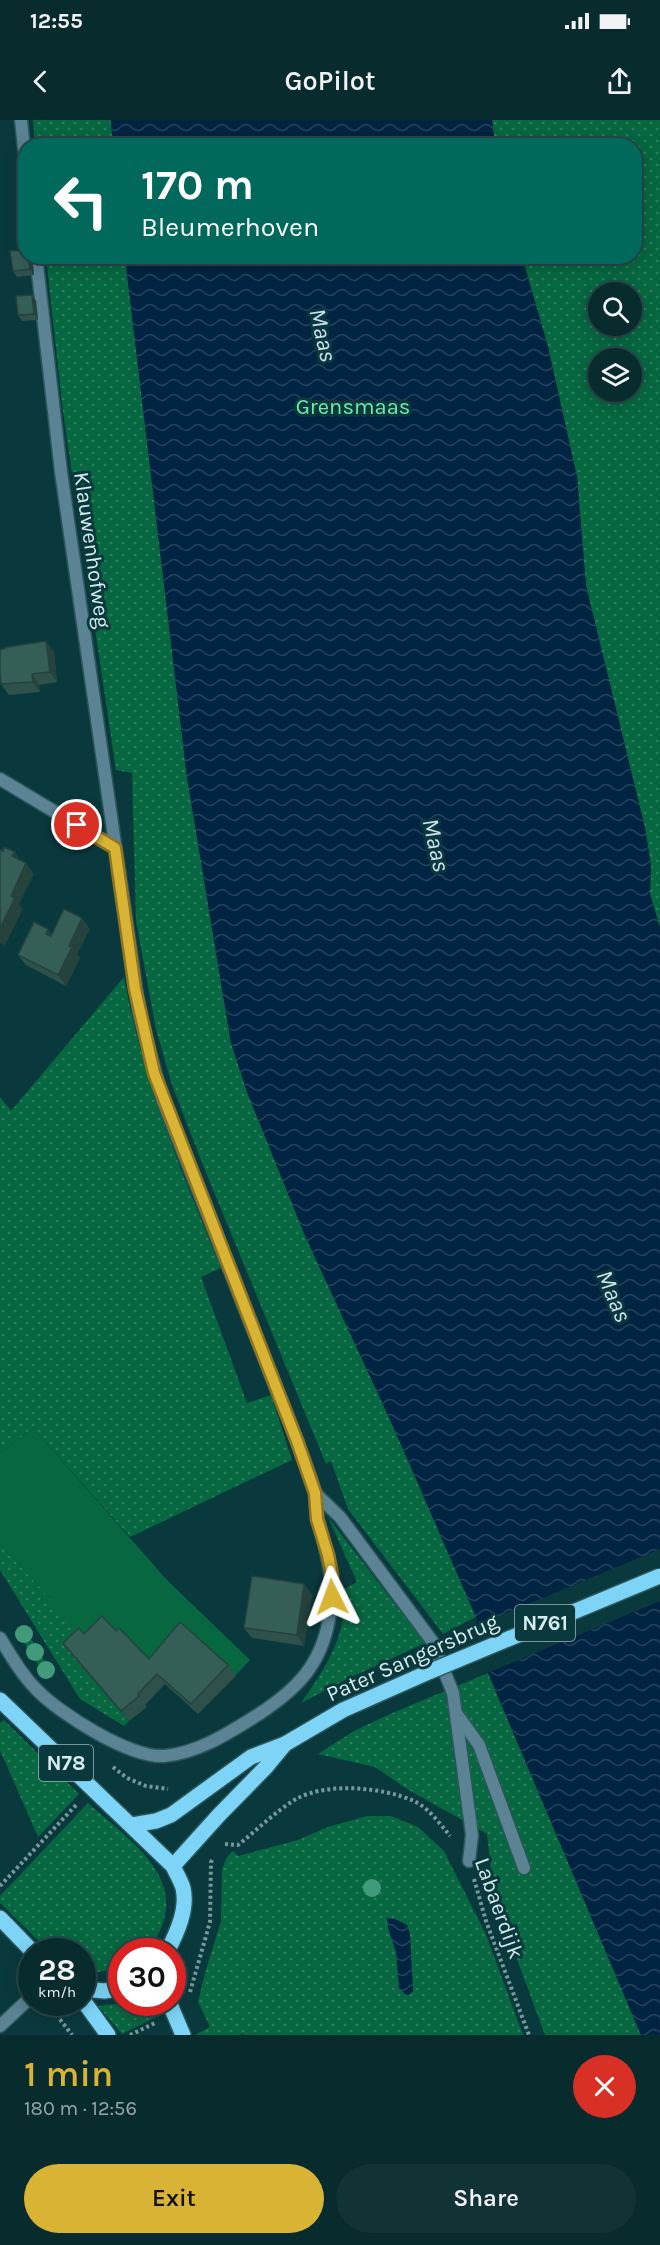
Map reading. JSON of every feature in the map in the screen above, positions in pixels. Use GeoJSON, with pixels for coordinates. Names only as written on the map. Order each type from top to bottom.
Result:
{"type":"FeatureCollection","features":[{"type":"Feature","properties":{"kind":"main road","name":"Pater Sangersbrug"},"geometry":{"type":"LineString","coordinates":[[132,1825],[156,1821],[171,1815],[251,1757],[285,1744],[343,1710],[660,1576]]}},
{"type":"Feature","properties":{"kind":"main road","name":"N78"},"geometry":{"type":"LineString","coordinates":[[0,1700],[173,1866],[183,1888],[184,1905],[174,1938]]}},
{"type":"Feature","properties":{"kind":"main road","name":"Pater Sangersbrug"},"geometry":{"type":"LineString","coordinates":[[173,1866],[285,1744]]}},
{"type":"Feature","properties":{"kind":"main road"},"geometry":{"type":"LineString","coordinates":[[0,1918],[19,1938]]}},
{"type":"Feature","properties":{"kind":"main road"},"geometry":{"type":"LineString","coordinates":[[94,2016],[108,2035]]}},
{"type":"Feature","properties":{"kind":"main road"},"geometry":{"type":"LineString","coordinates":[[175,2016],[183,2035]]}},
{"type":"Feature","properties":{"kind":"street"},"geometry":{"type":"LineString","coordinates":[[21,120],[23,138]]}},
{"type":"Feature","properties":{"kind":"street","name":"Klauwenhofweg"},"geometry":{"type":"LineString","coordinates":[[37,264],[63,483],[135,989],[154,1073],[297,1441],[315,1493]]}},
{"type":"Feature","properties":{"kind":"street"},"geometry":{"type":"LineString","coordinates":[[0,779],[115,848]]}},
{"type":"Feature","properties":{"kind":"street"},"geometry":{"type":"LineString","coordinates":[[0,1638],[19,1670],[44,1698],[68,1715],[122,1746],[143,1754],[164,1756],[213,1741],[292,1690],[305,1676],[321,1649],[330,1617],[332,1575],[317,1519],[315,1493]]}},
{"type":"Feature","properties":{"kind":"street"},"geometry":{"type":"LineString","coordinates":[[315,1493],[340,1517],[432,1641],[453,1692],[472,1835],[469,1862]]}},
{"type":"Feature","properties":{"kind":"street"},"geometry":{"type":"LineString","coordinates":[[456,1712],[479,1745],[524,1868]]}},
{"type":"Feature","properties":{"kind":"street"},"geometry":{"type":"LineString","coordinates":[[0,2026],[18,2009]]}},
{"type":"Feature","properties":{"kind":"path"},"geometry":{"type":"LineString","coordinates":[[0,1886],[112,1767],[127,1778],[146,1786],[167,1788]]}},
{"type":"Feature","properties":{"kind":"path","name":"Labaerdijk"},"geometry":{"type":"LineString","coordinates":[[231,1835],[224,1844],[238,1845],[296,1799],[319,1790],[365,1790],[386,1793],[415,1802],[436,1819],[469,1862],[486,1921],[529,2035]]}},
{"type":"Feature","properties":{"kind":"path"},"geometry":{"type":"LineString","coordinates":[[57,2016],[72,2035]]}},
{"type":"Feature","properties":{"kind":"green space"},"geometry":{"type":"Polygon","coordinates":[[[33,120],[111,120],[112,138],[34,138],[33,120]]]}},
{"type":"Feature","properties":{"kind":"green space"},"geometry":{"type":"Polygon","coordinates":[[[492,120],[660,120],[660,928],[650,894],[651,866],[645,828],[586,586],[577,477],[548,347],[524,264],[642,264],[642,138],[494,138],[492,120]]]}},
{"type":"Feature","properties":{"kind":"green space"},"geometry":{"type":"Polygon","coordinates":[[[47,264],[126,264],[187,777],[231,1043],[247,1092],[476,1617],[443,1634],[348,1509],[331,1461],[326,1464],[172,1085],[156,1029],[136,921],[132,773],[116,770],[63,412],[47,264]]]}},
{"type":"Feature","properties":{"kind":"green space"},"geometry":{"type":"Polygon","coordinates":[[[124,977],[141,1052],[152,1088],[178,1161],[221,1268],[201,1277],[247,1403],[271,1395],[292,1460],[130,1537],[33,1428],[0,1453],[0,1097],[11,1111],[124,977]]]}},
{"type":"Feature","properties":{"kind":"green space"},"geometry":{"type":"Polygon","coordinates":[[[33,1428],[167,1580],[250,1660],[235,1676],[188,1633],[157,1669],[92,1645],[0,1544],[0,1453],[33,1428]]]}},
{"type":"Feature","properties":{"kind":"green space"},"geometry":{"type":"Polygon","coordinates":[[[328,1517],[425,1643],[301,1703],[319,1677],[339,1635],[345,1605],[344,1589],[357,1582],[328,1517]]]}},
{"type":"Feature","properties":{"kind":"green space"},"geometry":{"type":"Polygon","coordinates":[[[0,1544],[87,1638],[71,1654],[129,1721],[124,1726],[80,1699],[0,1570],[0,1544]]]}},
{"type":"Feature","properties":{"kind":"green space"},"geometry":{"type":"Polygon","coordinates":[[[23,1626],[52,1673],[46,1677],[16,1630],[23,1626]]]}},
{"type":"Feature","properties":{"kind":"green space"},"geometry":{"type":"Polygon","coordinates":[[[488,1673],[641,2035],[545,2035],[494,1897],[487,1834],[407,1789],[375,1767],[318,1754],[354,1731],[488,1673]]]}},
{"type":"Feature","properties":{"kind":"green space"},"geometry":{"type":"Polygon","coordinates":[[[4,1720],[79,1794],[38,1837],[0,1750],[0,1723],[4,1720]]]}},
{"type":"Feature","properties":{"kind":"green space"},"geometry":{"type":"Polygon","coordinates":[[[88,1803],[124,1834],[154,1868],[163,1886],[166,1906],[162,1927],[156,1938],[108,1938],[108,1970],[98,1972],[96,1972],[96,1938],[36,1938],[0,1903],[0,1896],[88,1803]]]}},
{"type":"Feature","properties":{"kind":"green space"},"geometry":{"type":"Polygon","coordinates":[[[367,1816],[391,1816],[418,1827],[444,1851],[486,1935],[523,2035],[244,2035],[243,2033],[240,2035],[195,2035],[210,2027],[198,2002],[221,1921],[222,1869],[227,1857],[233,1851],[238,1856],[298,1840],[328,1827],[367,1816]]]}},
{"type":"Feature","properties":{"kind":"green space"},"geometry":{"type":"Polygon","coordinates":[[[108,2005],[108,2016],[158,2016],[122,2034],[98,2006],[108,2005]]]}},
{"type":"Feature","properties":{"kind":"water"},"geometry":{"type":"Polygon","coordinates":[[[111,120],[492,120],[494,138],[112,138],[111,120]]]}},
{"type":"Feature","properties":{"kind":"water","name":"Grensmaas"},"geometry":{"type":"Polygon","coordinates":[[[126,264],[524,264],[548,347],[577,477],[586,586],[645,828],[651,866],[650,894],[660,928],[660,2035],[641,2035],[488,1673],[476,1617],[397,1435],[305,1236],[247,1092],[231,1043],[187,777],[126,264]]]}},
{"type":"Feature","properties":{"kind":"water"},"geometry":{"type":"Polygon","coordinates":[[[387,1918],[407,1925],[410,1934],[413,1991],[409,1995],[399,1988],[396,1952],[387,1918]]]}},
{"type":"Feature","properties":{"kind":"pier"},"geometry":{"type":"Polygon","coordinates":[[[660,1549],[660,1601],[485,1674],[475,1626],[660,1549]]]}},
{"type":"Feature","properties":{"kind":"building"},"geometry":{"type":"Polygon","coordinates":[[[18,250],[18,264],[29,264],[30,269],[13,271],[10,251],[18,250]]]}},
{"type":"Feature","properties":{"kind":"building"},"geometry":{"type":"Polygon","coordinates":[[[32,295],[34,314],[18,315],[16,296],[32,295]]]}},
{"type":"Feature","properties":{"kind":"building"},"geometry":{"type":"Polygon","coordinates":[[[46,641],[50,672],[32,674],[33,682],[1,684],[0,650],[46,641]]]}},
{"type":"Feature","properties":{"kind":"building"},"geometry":{"type":"Polygon","coordinates":[[[4,847],[15,852],[12,856],[26,863],[11,896],[15,898],[0,928],[0,850],[3,851],[4,847]]]}},
{"type":"Feature","properties":{"kind":"building"},"geometry":{"type":"Polygon","coordinates":[[[64,909],[82,918],[69,946],[72,947],[58,975],[18,955],[34,922],[48,929],[46,934],[51,936],[64,909]]]}},
{"type":"Feature","properties":{"kind":"building"},"geometry":{"type":"Polygon","coordinates":[[[252,1576],[304,1584],[297,1635],[244,1628],[252,1576]]]}},
{"type":"Feature","properties":{"kind":"building"},"geometry":{"type":"Polygon","coordinates":[[[102,1616],[116,1631],[119,1628],[149,1659],[180,1622],[228,1665],[191,1704],[157,1674],[138,1694],[139,1696],[121,1711],[63,1643],[79,1628],[84,1634],[102,1616]]]}},
{"type":"Feature","properties":{"kind":"route"},"geometry":{"type":"LineString","coordinates":[[77,825],[115,848],[135,989],[154,1073],[297,1441],[315,1493],[317,1519],[332,1575],[332,1597]]}},
{"type":"Feature","properties":{"kind":"water label","name":"Maas"},"geometry":{"type":"Point","coordinates":[323,335]}},
{"type":"Feature","properties":{"kind":"water label","name":"Maas"},"geometry":{"type":"Point","coordinates":[436,845]}},
{"type":"Feature","properties":{"kind":"water label","name":"Maas"},"geometry":{"type":"Point","coordinates":[614,1296]}}]}
